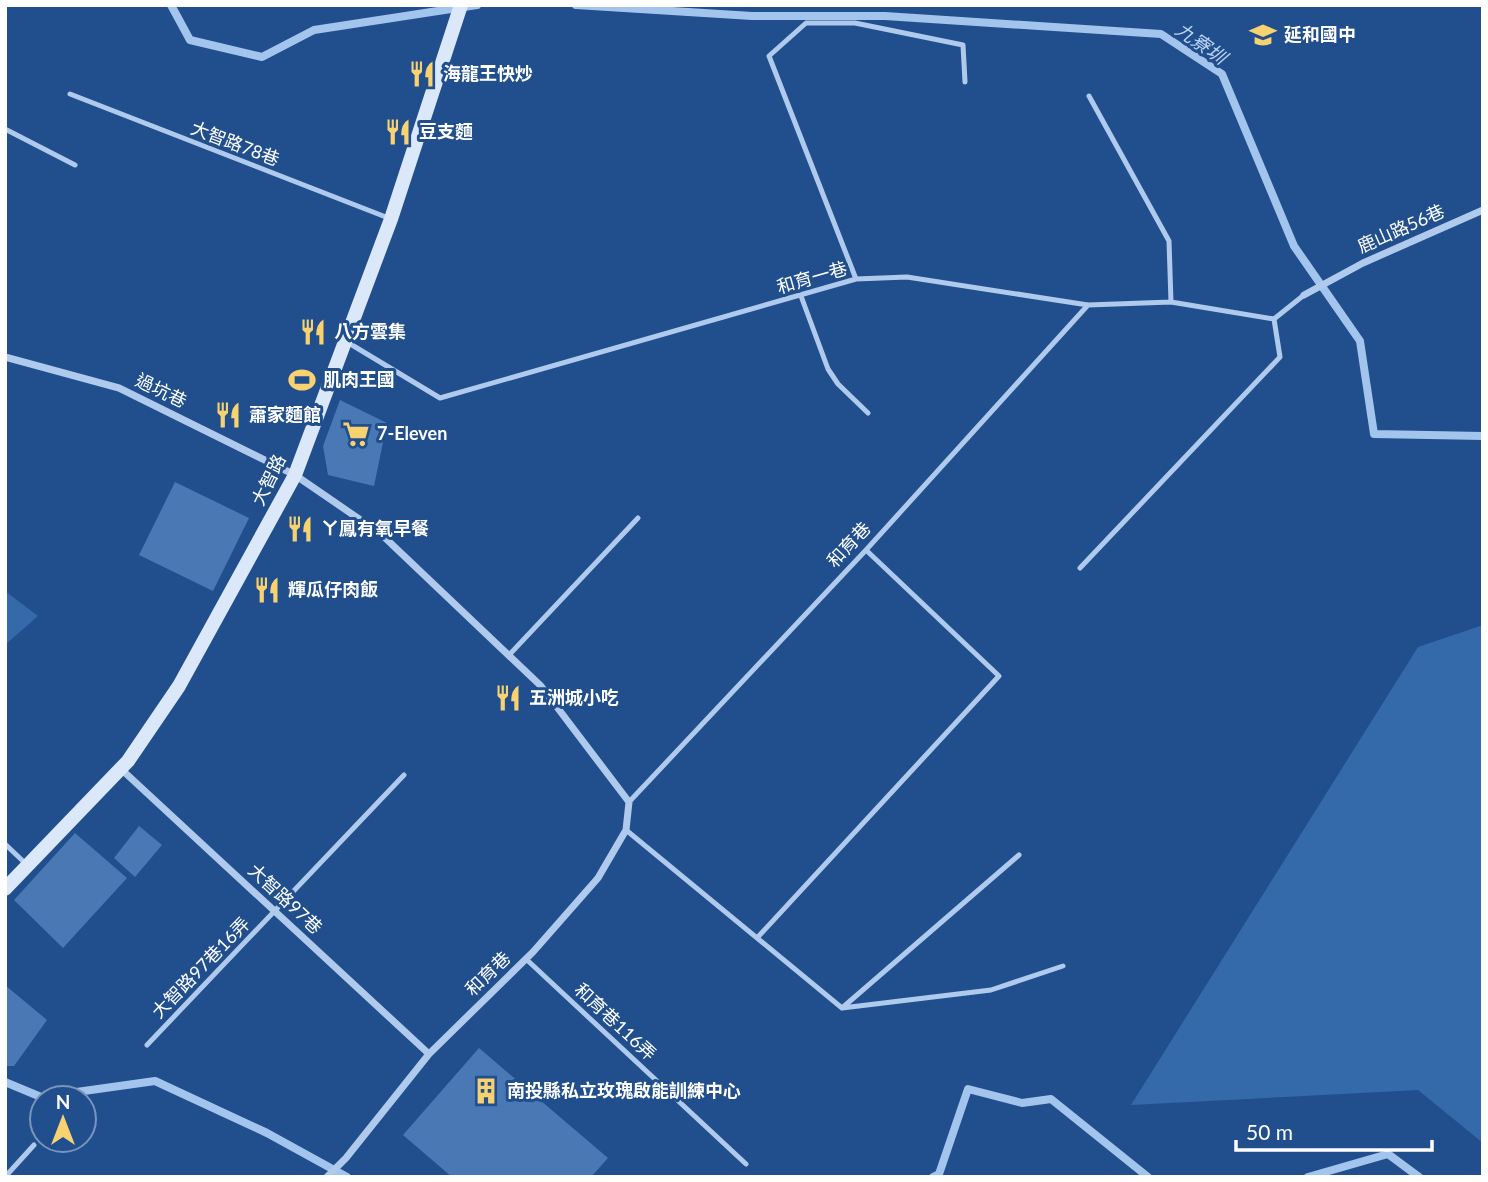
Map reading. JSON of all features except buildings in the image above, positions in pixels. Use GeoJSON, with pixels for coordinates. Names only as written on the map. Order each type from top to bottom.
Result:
{"type":"FeatureCollection","features":[{"type":"Feature","properties":{"kind":"street","name":"大智路"},"geometry":{"type":"LineString","coordinates":[[5,889],[121,768],[179,686],[295,475],[391,219],[461,5]]}},
{"type":"Feature","properties":{"kind":"street","name":"鹿山路56巷"},"geometry":{"type":"LineString","coordinates":[[1304,295],[1332,278],[1483,210]]}},
{"type":"Feature","properties":{"kind":"street","name":"過坑巷"},"geometry":{"type":"LineString","coordinates":[[5,357],[119,388],[295,475]]}},
{"type":"Feature","properties":{"kind":"street"},"geometry":{"type":"LineString","coordinates":[[295,475],[381,534],[541,686],[629,802]]}},
{"type":"Feature","properties":{"kind":"street","name":"大智路97巷"},"geometry":{"type":"LineString","coordinates":[[121,768],[429,1054]]}},
{"type":"Feature","properties":{"kind":"street","name":"和育巷"},"geometry":{"type":"LineString","coordinates":[[327,1177],[346,1158],[429,1054],[526,958],[598,878],[626,830],[629,802]]}},
{"type":"Feature","properties":{"kind":"lane"},"geometry":{"type":"LineString","coordinates":[[856,279],[769,57],[806,23],[855,23],[963,45],[965,82]]}},
{"type":"Feature","properties":{"kind":"lane","name":"大智路78巷"},"geometry":{"type":"LineString","coordinates":[[70,94],[391,219]]}},
{"type":"Feature","properties":{"kind":"lane"},"geometry":{"type":"LineString","coordinates":[[1089,96],[1169,241],[1171,302]]}},
{"type":"Feature","properties":{"kind":"lane"},"geometry":{"type":"LineString","coordinates":[[5,129],[75,165]]}},
{"type":"Feature","properties":{"kind":"lane","name":"和育一巷"},"geometry":{"type":"LineString","coordinates":[[345,341],[440,398],[856,279],[907,277],[1088,305],[1171,302],[1274,319]]}},
{"type":"Feature","properties":{"kind":"lane"},"geometry":{"type":"LineString","coordinates":[[1080,568],[1279,357],[1274,319],[1304,295]]}},
{"type":"Feature","properties":{"kind":"lane"},"geometry":{"type":"LineString","coordinates":[[801,296],[828,369],[838,384],[868,413]]}},
{"type":"Feature","properties":{"kind":"lane","name":"和育巷"},"geometry":{"type":"LineString","coordinates":[[629,802],[866,550],[1088,305]]}},
{"type":"Feature","properties":{"kind":"lane"},"geometry":{"type":"LineString","coordinates":[[509,655],[638,518]]}},
{"type":"Feature","properties":{"kind":"lane"},"geometry":{"type":"LineString","coordinates":[[757,938],[999,676],[866,550]]}},
{"type":"Feature","properties":{"kind":"lane","name":"大智路97巷16弄"},"geometry":{"type":"LineString","coordinates":[[147,1045],[404,775]]}},
{"type":"Feature","properties":{"kind":"lane"},"geometry":{"type":"LineString","coordinates":[[626,830],[842,1008],[991,990],[1063,966]]}},
{"type":"Feature","properties":{"kind":"lane"},"geometry":{"type":"LineString","coordinates":[[5,844],[28,866]]}},
{"type":"Feature","properties":{"kind":"lane"},"geometry":{"type":"LineString","coordinates":[[842,1008],[1019,855]]}},
{"type":"Feature","properties":{"kind":"lane","name":"和育巷116弄"},"geometry":{"type":"LineString","coordinates":[[526,958],[746,1164]]}},
{"type":"Feature","properties":{"kind":"lane"},"geometry":{"type":"LineString","coordinates":[[5,1177],[28,1152]]}},
{"type":"Feature","properties":{"kind":"shaded area"},"geometry":{"type":"Polygon","coordinates":[[[5,591],[38,616],[5,645],[5,591]]]}},
{"type":"Feature","properties":{"kind":"shaded area"},"geometry":{"type":"Polygon","coordinates":[[[1483,625],[1483,1143],[1418,1090],[1131,1105],[1418,647],[1483,625]]]}},
{"type":"Feature","properties":{"kind":"waterway","name":"九寮圳"},"geometry":{"type":"LineString","coordinates":[[171,5],[190,40],[262,57],[314,30],[477,5]]}},
{"type":"Feature","properties":{"kind":"waterway","name":"九寮圳"},"geometry":{"type":"LineString","coordinates":[[576,5],[752,16],[885,16],[1161,34],[1222,74],[1294,246],[1360,341],[1374,434],[1483,436]]}},
{"type":"Feature","properties":{"kind":"waterway"},"geometry":{"type":"LineString","coordinates":[[5,1082],[41,1097],[155,1081],[267,1133],[347,1177]]}},
{"type":"Feature","properties":{"kind":"waterway"},"geometry":{"type":"LineString","coordinates":[[933,1177],[939,1174],[968,1089],[1022,1103],[1051,1099],[1148,1177]]}},
{"type":"Feature","properties":{"kind":"waterway"},"geometry":{"type":"LineString","coordinates":[[1308,1177],[1388,1154],[1419,1177]]}},
{"type":"Feature","properties":{"kind":"place","name":"延和國中"},"geometry":{"type":"Point","coordinates":[1263,35]}},
{"type":"Feature","properties":{"kind":"place","name":"海龍王快炒"},"geometry":{"type":"Point","coordinates":[422,74]}},
{"type":"Feature","properties":{"kind":"place","name":"豆支麵"},"geometry":{"type":"Point","coordinates":[398,132]}},
{"type":"Feature","properties":{"kind":"place","name":"八方雲集"},"geometry":{"type":"Point","coordinates":[313,332]}},
{"type":"Feature","properties":{"kind":"place","name":"肌肉王國"},"geometry":{"type":"Point","coordinates":[302,380]}},
{"type":"Feature","properties":{"kind":"place","name":"蕭家麵館"},"geometry":{"type":"Point","coordinates":[228,415]}},
{"type":"Feature","properties":{"kind":"place","name":"7-Eleven"},"geometry":{"type":"Point","coordinates":[356,434]}},
{"type":"Feature","properties":{"kind":"place","name":"ㄚ鳳有氧早餐"},"geometry":{"type":"Point","coordinates":[300,529]}},
{"type":"Feature","properties":{"kind":"place","name":"輝瓜仔肉飯"},"geometry":{"type":"Point","coordinates":[267,590]}},
{"type":"Feature","properties":{"kind":"place","name":"五洲城小吃"},"geometry":{"type":"Point","coordinates":[508,698]}},
{"type":"Feature","properties":{"kind":"place","name":"南投縣私立玫瑰啟能訓練中心"},"geometry":{"type":"Point","coordinates":[486,1091]}}]}
